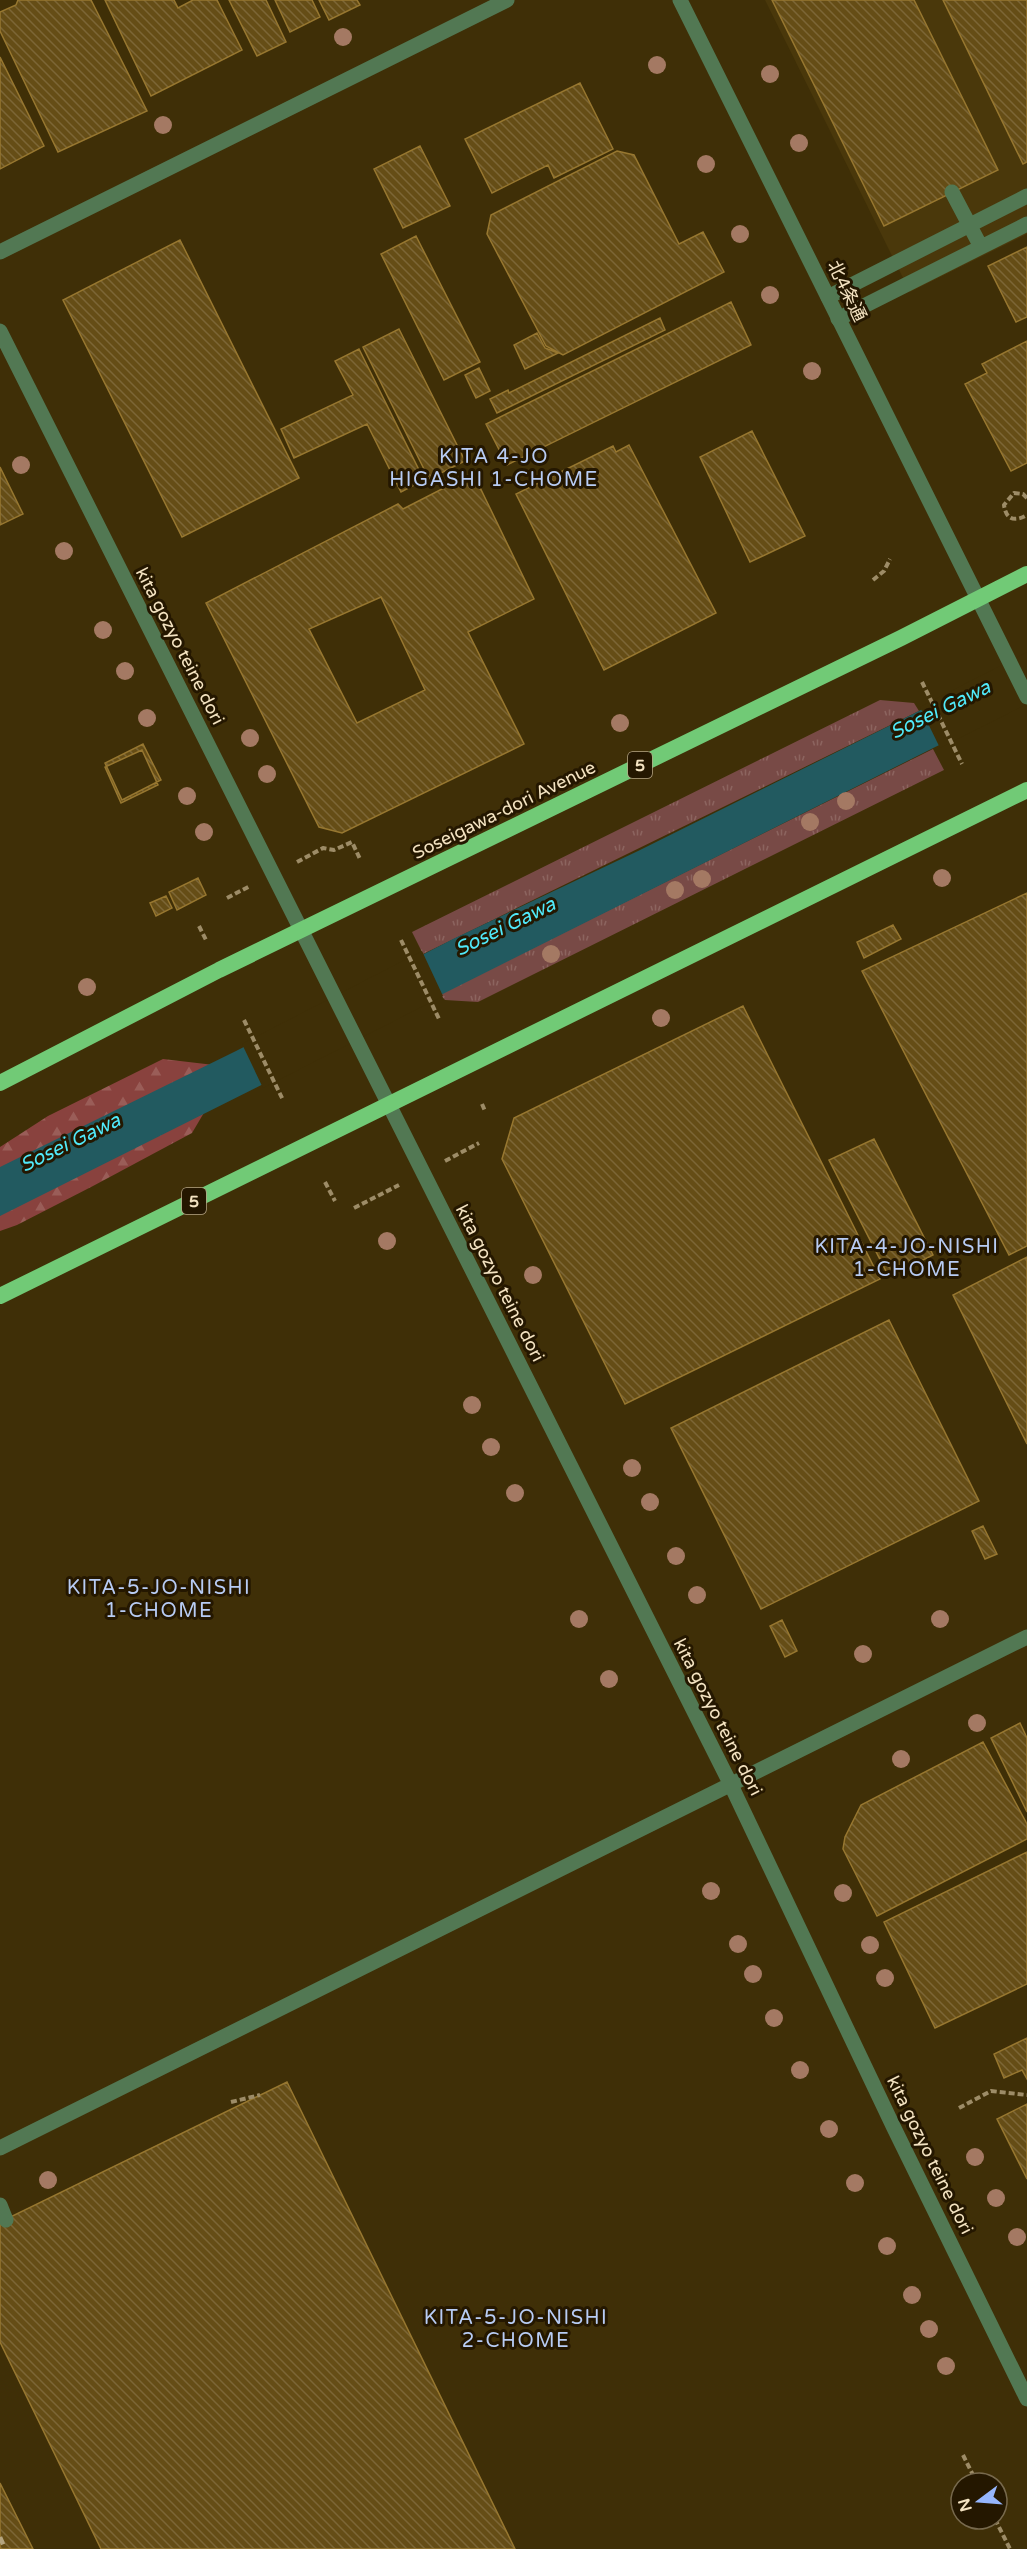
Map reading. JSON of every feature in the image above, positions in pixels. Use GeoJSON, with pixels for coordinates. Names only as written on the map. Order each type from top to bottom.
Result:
{"type":"FeatureCollection","features":[{"type":"Feature","properties":{"kind":"highway","name":"Soseigawa-dori Avenue"},"geometry":{"type":"LineString","coordinates":[[0,1083],[301,930],[901,638],[1027,574]]}},
{"type":"Feature","properties":{"kind":"highway","name":"5"},"geometry":{"type":"LineString","coordinates":[[0,1296],[1027,790]]}},
{"type":"Feature","properties":{"kind":"street"},"geometry":{"type":"LineString","coordinates":[[0,252],[507,0]]}},
{"type":"Feature","properties":{"kind":"street","name":"北4条通"},"geometry":{"type":"LineString","coordinates":[[680,0],[1027,697]]}},
{"type":"Feature","properties":{"kind":"street"},"geometry":{"type":"LineString","coordinates":[[952,192],[981,247]]}},
{"type":"Feature","properties":{"kind":"street"},"geometry":{"type":"LineString","coordinates":[[828,297],[1027,196]]}},
{"type":"Feature","properties":{"kind":"street"},"geometry":{"type":"LineString","coordinates":[[838,319],[1027,224]]}},
{"type":"Feature","properties":{"kind":"street","name":"kita gozyo teine dori"},"geometry":{"type":"LineString","coordinates":[[0,331],[730,1783],[889,2117],[1027,2399]]}},
{"type":"Feature","properties":{"kind":"street"},"geometry":{"type":"LineString","coordinates":[[0,2148],[1027,1637]]}},
{"type":"Feature","properties":{"kind":"street"},"geometry":{"type":"LineString","coordinates":[[0,2205],[6,2220]]}},
{"type":"Feature","properties":{"kind":"path"},"geometry":{"type":"LineString","coordinates":[[1027,498],[1023,494],[1014,493],[1004,505],[1007,516],[1011,519],[1017,520],[1027,515]]}},
{"type":"Feature","properties":{"kind":"path"},"geometry":{"type":"LineString","coordinates":[[873,580],[884,570],[890,559]]}},
{"type":"Feature","properties":{"kind":"path"},"geometry":{"type":"LineString","coordinates":[[921,682],[962,764]]}},
{"type":"Feature","properties":{"kind":"path"},"geometry":{"type":"LineString","coordinates":[[322,848],[334,850],[352,842],[360,858]]}},
{"type":"Feature","properties":{"kind":"path"},"geometry":{"type":"LineString","coordinates":[[199,926],[207,942]]}},
{"type":"Feature","properties":{"kind":"path"},"geometry":{"type":"LineString","coordinates":[[401,940],[440,1020]]}},
{"type":"Feature","properties":{"kind":"path"},"geometry":{"type":"LineString","coordinates":[[244,1020],[284,1100]]}},
{"type":"Feature","properties":{"kind":"path"},"geometry":{"type":"LineString","coordinates":[[482,1104],[485,1111]]}},
{"type":"Feature","properties":{"kind":"path"},"geometry":{"type":"LineString","coordinates":[[325,1182],[335,1201]]}},
{"type":"Feature","properties":{"kind":"path"},"geometry":{"type":"LineString","coordinates":[[959,2108],[991,2091],[1027,2095]]}},
{"type":"Feature","properties":{"kind":"path"},"geometry":{"type":"LineString","coordinates":[[231,2102],[260,2095]]}},
{"type":"Feature","properties":{"kind":"path"},"geometry":{"type":"LineString","coordinates":[[963,2455],[971,2471]]}},
{"type":"Feature","properties":{"kind":"path"},"geometry":{"type":"LineString","coordinates":[[1001,2531],[1010,2549]]}},
{"type":"Feature","properties":{"kind":"shaded area"},"geometry":{"type":"Polygon","coordinates":[[[765,0],[1027,0],[1027,234],[910,292],[765,0]]]}},
{"type":"Feature","properties":{"kind":"green space"},"geometry":{"type":"Polygon","coordinates":[[[880,700],[914,703],[919,711],[423,954],[412,932],[880,700]]]}},
{"type":"Feature","properties":{"kind":"green space"},"geometry":{"type":"Polygon","coordinates":[[[933,749],[944,770],[478,1002],[445,1000],[440,994],[933,749]]]}},
{"type":"Feature","properties":{"kind":"green space"},"geometry":{"type":"Polygon","coordinates":[[[163,1059],[231,1067],[192,1133],[17,1225],[0,1231],[0,1147],[48,1116],[163,1059]]]}},
{"type":"Feature","properties":{"kind":"water","name":"Sosei Gawa"},"geometry":{"type":"Polygon","coordinates":[[[1027,655],[1027,701],[0,1216],[0,1167],[236,1051],[453,939],[638,851],[913,714],[1027,655]]]}},
{"type":"Feature","properties":{"kind":"pier"},"geometry":{"type":"Polygon","coordinates":[[[1027,652],[1027,704],[940,748],[920,707],[1027,652]]]}},
{"type":"Feature","properties":{"kind":"pier"},"geometry":{"type":"Polygon","coordinates":[[[422,951],[443,996],[263,1088],[242,1044],[422,951]]]}},
{"type":"Feature","properties":{"kind":"building"},"geometry":{"type":"Polygon","coordinates":[[[18,0],[91,0],[147,111],[58,152],[0,31],[0,12],[16,5],[18,0]]]}},
{"type":"Feature","properties":{"kind":"building"},"geometry":{"type":"Polygon","coordinates":[[[105,0],[174,0],[178,8],[193,0],[217,0],[242,50],[151,96],[105,0]]]}},
{"type":"Feature","properties":{"kind":"building"},"geometry":{"type":"Polygon","coordinates":[[[229,0],[266,0],[286,42],[257,56],[229,0]]]}},
{"type":"Feature","properties":{"kind":"building"},"geometry":{"type":"Polygon","coordinates":[[[275,0],[312,0],[320,17],[290,32],[275,0]]]}},
{"type":"Feature","properties":{"kind":"building"},"geometry":{"type":"Polygon","coordinates":[[[319,0],[357,0],[360,5],[329,20],[319,0]]]}},
{"type":"Feature","properties":{"kind":"building"},"geometry":{"type":"Polygon","coordinates":[[[772,0],[914,0],[998,170],[884,226],[772,0]]]}},
{"type":"Feature","properties":{"kind":"building"},"geometry":{"type":"Polygon","coordinates":[[[943,0],[1027,0],[1027,162],[1023,164],[943,0]]]}},
{"type":"Feature","properties":{"kind":"building"},"geometry":{"type":"Polygon","coordinates":[[[0,57],[44,146],[0,169],[0,57]]]}},
{"type":"Feature","properties":{"kind":"building"},"geometry":{"type":"Polygon","coordinates":[[[580,83],[613,149],[554,178],[548,165],[492,193],[465,139],[580,83]]]}},
{"type":"Feature","properties":{"kind":"building"},"geometry":{"type":"Polygon","coordinates":[[[420,146],[450,206],[403,228],[374,169],[420,146]]]}},
{"type":"Feature","properties":{"kind":"building"},"geometry":{"type":"Polygon","coordinates":[[[617,151],[634,155],[679,244],[703,232],[724,272],[563,355],[546,346],[487,234],[491,215],[617,151]]]}},
{"type":"Feature","properties":{"kind":"building"},"geometry":{"type":"Polygon","coordinates":[[[416,236],[480,362],[444,380],[381,254],[416,236]]]}},
{"type":"Feature","properties":{"kind":"building"},"geometry":{"type":"Polygon","coordinates":[[[180,240],[299,478],[182,537],[63,300],[180,240]]]}},
{"type":"Feature","properties":{"kind":"building"},"geometry":{"type":"Polygon","coordinates":[[[1027,247],[1027,317],[1016,322],[988,266],[1027,247]]]}},
{"type":"Feature","properties":{"kind":"building"},"geometry":{"type":"Polygon","coordinates":[[[731,302],[751,345],[507,465],[486,424],[731,302]]]}},
{"type":"Feature","properties":{"kind":"building"},"geometry":{"type":"Polygon","coordinates":[[[660,318],[665,330],[497,413],[490,399],[508,390],[509,393],[660,318]]]}},
{"type":"Feature","properties":{"kind":"building"},"geometry":{"type":"Polygon","coordinates":[[[399,329],[465,461],[429,479],[363,347],[399,329]]]}},
{"type":"Feature","properties":{"kind":"building"},"geometry":{"type":"Polygon","coordinates":[[[537,333],[545,348],[558,353],[525,369],[514,345],[537,333]]]}},
{"type":"Feature","properties":{"kind":"building"},"geometry":{"type":"Polygon","coordinates":[[[1027,341],[1027,463],[1011,471],[965,384],[987,373],[982,364],[1027,341]]]}},
{"type":"Feature","properties":{"kind":"building"},"geometry":{"type":"Polygon","coordinates":[[[359,349],[424,480],[401,492],[367,424],[294,458],[281,429],[353,395],[335,361],[359,349]]]}},
{"type":"Feature","properties":{"kind":"building"},"geometry":{"type":"Polygon","coordinates":[[[479,368],[490,391],[476,398],[465,375],[479,368]]]}},
{"type":"Feature","properties":{"kind":"building"},"geometry":{"type":"Polygon","coordinates":[[[752,431],[805,536],[750,562],[700,457],[752,431]]]}},
{"type":"Feature","properties":{"kind":"building"},"geometry":{"type":"Polygon","coordinates":[[[629,445],[716,613],[604,670],[516,494],[613,446],[616,452],[629,445]]]}},
{"type":"Feature","properties":{"kind":"building"},"geometry":{"type":"Polygon","coordinates":[[[0,467],[23,514],[0,525],[0,467]]]}},
{"type":"Feature","properties":{"kind":"building"},"geometry":{"type":"Polygon","coordinates":[[[473,473],[534,599],[468,632],[524,744],[342,833],[319,827],[206,603],[398,504],[403,509],[473,473]],[[381,597],[309,629],[357,723],[425,690],[381,597]]]}},
{"type":"Feature","properties":{"kind":"building"},"geometry":{"type":"Polygon","coordinates":[[[143,744],[161,780],[122,800],[105,763],[143,744]]]}},
{"type":"Feature","properties":{"kind":"building"},"geometry":{"type":"Polygon","coordinates":[[[142,750],[158,785],[121,803],[105,767],[142,750]]]}},
{"type":"Feature","properties":{"kind":"building"},"geometry":{"type":"Polygon","coordinates":[[[198,878],[206,895],[177,910],[169,892],[198,878]]]}},
{"type":"Feature","properties":{"kind":"building"},"geometry":{"type":"Polygon","coordinates":[[[1027,893],[1027,1246],[1009,1255],[862,971],[1027,893]]]}},
{"type":"Feature","properties":{"kind":"building"},"geometry":{"type":"Polygon","coordinates":[[[166,896],[172,908],[156,916],[150,903],[166,896]]]}},
{"type":"Feature","properties":{"kind":"building"},"geometry":{"type":"Polygon","coordinates":[[[893,925],[901,939],[864,958],[857,942],[893,925]]]}},
{"type":"Feature","properties":{"kind":"building"},"geometry":{"type":"Polygon","coordinates":[[[743,1006],[880,1279],[625,1404],[502,1159],[514,1118],[743,1006]]]}},
{"type":"Feature","properties":{"kind":"building"},"geometry":{"type":"Polygon","coordinates":[[[874,1139],[933,1255],[889,1277],[829,1160],[874,1139]]]}},
{"type":"Feature","properties":{"kind":"building"},"geometry":{"type":"Polygon","coordinates":[[[1027,1257],[1027,1444],[953,1295],[1027,1257]]]}},
{"type":"Feature","properties":{"kind":"building"},"geometry":{"type":"Polygon","coordinates":[[[889,1320],[979,1501],[761,1609],[671,1428],[889,1320]]]}},
{"type":"Feature","properties":{"kind":"building"},"geometry":{"type":"Polygon","coordinates":[[[983,1526],[997,1554],[985,1559],[972,1531],[983,1526]]]}},
{"type":"Feature","properties":{"kind":"building"},"geometry":{"type":"Polygon","coordinates":[[[782,1620],[797,1651],[785,1657],[770,1626],[782,1620]]]}},
{"type":"Feature","properties":{"kind":"building"},"geometry":{"type":"Polygon","coordinates":[[[1020,1723],[1027,1738],[1027,1812],[991,1738],[1020,1723]]]}},
{"type":"Feature","properties":{"kind":"building"},"geometry":{"type":"Polygon","coordinates":[[[983,1742],[1027,1824],[1027,1839],[877,1916],[843,1849],[845,1837],[861,1805],[983,1742]]]}},
{"type":"Feature","properties":{"kind":"building"},"geometry":{"type":"Polygon","coordinates":[[[1027,1852],[1027,1984],[935,2028],[884,1922],[1027,1852]]]}},
{"type":"Feature","properties":{"kind":"building"},"geometry":{"type":"Polygon","coordinates":[[[1027,2038],[1027,2079],[1022,2070],[1004,2078],[994,2054],[1027,2038]]]}},
{"type":"Feature","properties":{"kind":"building"},"geometry":{"type":"Polygon","coordinates":[[[287,2082],[515,2549],[101,2549],[0,2342],[0,2222],[287,2082]]]}},
{"type":"Feature","properties":{"kind":"building"},"geometry":{"type":"Polygon","coordinates":[[[1027,2104],[1027,2179],[997,2119],[1027,2104]]]}},
{"type":"Feature","properties":{"kind":"building"},"geometry":{"type":"Polygon","coordinates":[[[0,2483],[33,2549],[0,2549],[0,2483]]]}},
{"type":"Feature","properties":{"kind":"railway"},"geometry":{"type":"LineString","coordinates":[[0,2537],[5,2549]]}},
{"type":"Feature","properties":{"kind":"district","name":"KITA 4-JO HIGASHI 1-CHOME"},"geometry":{"type":"Point","coordinates":[494,468]}},
{"type":"Feature","properties":{"kind":"district","name":"KITA-4-JO-NISHI 1-CHOME"},"geometry":{"type":"Point","coordinates":[907,1258]}},
{"type":"Feature","properties":{"kind":"district","name":"KITA-5-JO-NISHI 1-CHOME"},"geometry":{"type":"Point","coordinates":[159,1598]}},
{"type":"Feature","properties":{"kind":"district","name":"KITA-5-JO-NISHI 2-CHOME"},"geometry":{"type":"Point","coordinates":[516,2328]}}]}
